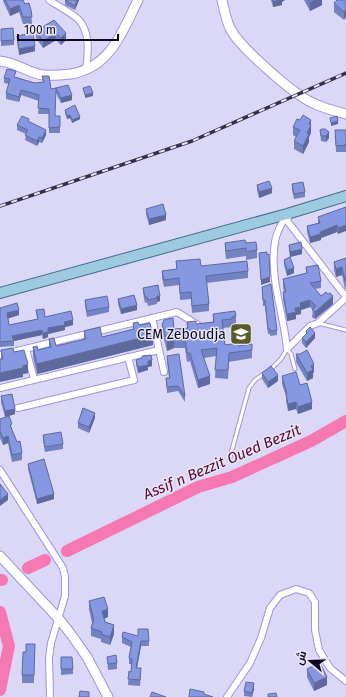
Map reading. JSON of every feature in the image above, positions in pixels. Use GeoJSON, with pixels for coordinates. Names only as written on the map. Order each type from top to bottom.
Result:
{"type":"FeatureCollection","features":[{"type":"Feature","properties":{"kind":"main road"},"geometry":{"type":"LineString","coordinates":[[0,60],[28,71],[44,75],[63,75],[86,70],[95,65],[108,54],[120,36],[138,0]]}},
{"type":"Feature","properties":{"kind":"main road"},"geometry":{"type":"LineString","coordinates":[[222,0],[230,29],[241,44],[298,94],[311,102],[330,110],[346,114]]}},
{"type":"Feature","properties":{"kind":"main road"},"geometry":{"type":"LineString","coordinates":[[0,293],[287,214],[346,196]]}},
{"type":"Feature","properties":{"kind":"main road"},"geometry":{"type":"LineString","coordinates":[[0,556],[59,619],[87,658],[108,697]]}},
{"type":"Feature","properties":{"kind":"street"},"geometry":{"type":"LineString","coordinates":[[49,0],[78,18],[83,25],[88,43],[86,70]]}},
{"type":"Feature","properties":{"kind":"street"},"geometry":{"type":"LineString","coordinates":[[287,214],[288,222],[346,298],[318,323],[310,326],[287,349]]}},
{"type":"Feature","properties":{"kind":"street"},"geometry":{"type":"LineString","coordinates":[[287,214],[279,229],[275,241],[274,255],[277,288],[285,327],[287,349]]}},
{"type":"Feature","properties":{"kind":"street"},"geometry":{"type":"LineString","coordinates":[[0,355],[177,312],[198,325]]}},
{"type":"Feature","properties":{"kind":"street"},"geometry":{"type":"LineString","coordinates":[[152,318],[164,372]]}},
{"type":"Feature","properties":{"kind":"street"},"geometry":{"type":"LineString","coordinates":[[26,349],[34,379]]}},
{"type":"Feature","properties":{"kind":"street"},"geometry":{"type":"LineString","coordinates":[[0,388],[159,350]]}},
{"type":"Feature","properties":{"kind":"street"},"geometry":{"type":"LineString","coordinates":[[18,408],[134,380],[128,357]]}},
{"type":"Feature","properties":{"kind":"street"},"geometry":{"type":"LineString","coordinates":[[0,470],[63,568],[65,577],[65,596],[49,658],[50,697]]}},
{"type":"Feature","properties":{"kind":"street"},"geometry":{"type":"LineString","coordinates":[[227,697],[250,663],[262,638],[270,608],[280,595],[296,589],[309,593],[315,602],[315,630],[319,650],[330,668],[346,681]]}},
{"type":"Feature","properties":{"kind":"lane"},"geometry":{"type":"LineString","coordinates":[[318,323],[346,330]]}},
{"type":"Feature","properties":{"kind":"lane"},"geometry":{"type":"LineString","coordinates":[[230,457],[251,383],[275,365],[287,349],[292,354],[295,368]]}},
{"type":"Feature","properties":{"kind":"building"},"geometry":{"type":"Polygon","coordinates":[[[5,0],[23,0],[25,4],[29,3],[32,17],[23,17],[19,5],[10,9],[5,0]]]}},
{"type":"Feature","properties":{"kind":"building"},"geometry":{"type":"Polygon","coordinates":[[[65,0],[77,0],[75,6],[65,0]]]}},
{"type":"Feature","properties":{"kind":"building"},"geometry":{"type":"Polygon","coordinates":[[[337,0],[346,0],[346,9],[344,12],[334,3],[337,0]]]}},
{"type":"Feature","properties":{"kind":"building"},"geometry":{"type":"Polygon","coordinates":[[[54,20],[66,33],[61,38],[56,33],[43,41],[36,31],[54,20]]]}},
{"type":"Feature","properties":{"kind":"building"},"geometry":{"type":"Polygon","coordinates":[[[13,28],[14,40],[1,41],[1,29],[13,28]]]}},
{"type":"Feature","properties":{"kind":"building"},"geometry":{"type":"Polygon","coordinates":[[[33,33],[35,46],[19,49],[17,36],[33,33]]]}},
{"type":"Feature","properties":{"kind":"building"},"geometry":{"type":"Polygon","coordinates":[[[7,69],[16,71],[14,77],[35,83],[44,82],[42,76],[49,76],[51,89],[56,88],[55,116],[60,116],[60,127],[49,128],[49,109],[38,108],[39,95],[21,90],[19,97],[6,93],[10,79],[4,78],[7,69]]]}},
{"type":"Feature","properties":{"kind":"building"},"geometry":{"type":"Polygon","coordinates":[[[68,85],[72,95],[61,98],[56,88],[68,85]]]}},
{"type":"Feature","properties":{"kind":"building"},"geometry":{"type":"Polygon","coordinates":[[[90,86],[93,93],[85,95],[83,88],[90,86]]]}},
{"type":"Feature","properties":{"kind":"building"},"geometry":{"type":"Polygon","coordinates":[[[75,105],[80,117],[72,120],[70,115],[67,116],[65,110],[75,105]]]}},
{"type":"Feature","properties":{"kind":"building"},"geometry":{"type":"Polygon","coordinates":[[[303,115],[311,120],[309,124],[311,125],[307,133],[309,134],[303,146],[294,141],[300,130],[293,127],[297,119],[300,120],[303,115]]]}},
{"type":"Feature","properties":{"kind":"building"},"geometry":{"type":"Polygon","coordinates":[[[22,116],[29,119],[28,121],[46,130],[42,138],[39,137],[37,141],[25,135],[28,130],[17,125],[22,116]]]}},
{"type":"Feature","properties":{"kind":"building"},"geometry":{"type":"Polygon","coordinates":[[[337,116],[338,121],[331,123],[330,118],[337,116]]]}},
{"type":"Feature","properties":{"kind":"building"},"geometry":{"type":"Polygon","coordinates":[[[322,129],[329,132],[326,136],[321,136],[320,130],[322,129]]]}},
{"type":"Feature","properties":{"kind":"building"},"geometry":{"type":"Polygon","coordinates":[[[335,130],[346,130],[346,145],[336,146],[335,130]]]}},
{"type":"Feature","properties":{"kind":"building"},"geometry":{"type":"Polygon","coordinates":[[[269,181],[272,188],[259,192],[257,185],[269,181]]]}},
{"type":"Feature","properties":{"kind":"building"},"geometry":{"type":"Polygon","coordinates":[[[303,182],[305,192],[294,194],[292,184],[303,182]]]}},
{"type":"Feature","properties":{"kind":"building"},"geometry":{"type":"Polygon","coordinates":[[[163,204],[166,215],[149,219],[146,209],[163,204]]]}},
{"type":"Feature","properties":{"kind":"building"},"geometry":{"type":"Polygon","coordinates":[[[346,207],[346,225],[338,228],[337,225],[320,232],[321,234],[310,237],[307,226],[320,223],[318,217],[346,207]]]}},
{"type":"Feature","properties":{"kind":"building"},"geometry":{"type":"Polygon","coordinates":[[[245,240],[246,243],[256,242],[257,250],[246,252],[246,248],[226,251],[225,243],[245,240]]]}},
{"type":"Feature","properties":{"kind":"building"},"geometry":{"type":"Polygon","coordinates":[[[301,242],[302,249],[290,252],[289,245],[301,242]]]}},
{"type":"Feature","properties":{"kind":"building"},"geometry":{"type":"Polygon","coordinates":[[[267,252],[267,255],[269,254],[270,277],[261,280],[259,253],[267,252]]]}},
{"type":"Feature","properties":{"kind":"building"},"geometry":{"type":"Polygon","coordinates":[[[290,257],[294,268],[287,270],[284,260],[290,257]]]}},
{"type":"Feature","properties":{"kind":"building"},"geometry":{"type":"Polygon","coordinates":[[[346,258],[346,281],[342,267],[336,269],[334,262],[346,258]]]}},
{"type":"Feature","properties":{"kind":"building"},"geometry":{"type":"Polygon","coordinates":[[[200,259],[201,266],[247,261],[248,271],[206,276],[209,304],[192,306],[191,292],[180,293],[179,278],[164,280],[162,271],[177,269],[176,261],[200,259]]]}},
{"type":"Feature","properties":{"kind":"building"},"geometry":{"type":"Polygon","coordinates":[[[318,265],[321,281],[310,283],[321,296],[326,292],[333,296],[315,312],[312,310],[316,306],[310,300],[300,303],[301,307],[295,308],[296,312],[287,314],[283,292],[286,292],[283,279],[307,273],[306,267],[318,265]]]}},
{"type":"Feature","properties":{"kind":"building"},"geometry":{"type":"Polygon","coordinates":[[[271,284],[277,330],[270,331],[270,329],[268,329],[262,287],[271,284]]]}},
{"type":"Feature","properties":{"kind":"building"},"geometry":{"type":"Polygon","coordinates":[[[158,285],[160,296],[148,300],[147,297],[145,297],[143,288],[158,285]]]}},
{"type":"Feature","properties":{"kind":"building"},"geometry":{"type":"Polygon","coordinates":[[[134,295],[137,305],[121,309],[118,299],[134,295]]]}},
{"type":"Feature","properties":{"kind":"building"},"geometry":{"type":"Polygon","coordinates":[[[107,296],[109,307],[87,311],[85,300],[107,296]]]}},
{"type":"Feature","properties":{"kind":"building"},"geometry":{"type":"Polygon","coordinates":[[[17,303],[19,310],[7,313],[9,325],[38,319],[36,310],[44,309],[45,317],[71,311],[73,320],[64,322],[65,325],[48,328],[48,332],[43,333],[42,330],[12,336],[14,341],[0,342],[0,308],[17,303]]]}},
{"type":"Feature","properties":{"kind":"building"},"geometry":{"type":"Polygon","coordinates":[[[235,311],[236,316],[232,317],[232,319],[222,320],[225,345],[239,343],[239,346],[252,344],[252,350],[229,353],[228,370],[215,370],[217,348],[201,350],[210,376],[198,380],[190,353],[187,353],[185,339],[167,342],[162,324],[164,320],[173,318],[174,329],[188,328],[187,322],[196,321],[196,324],[214,322],[213,314],[235,311]]]}},
{"type":"Feature","properties":{"kind":"building"},"geometry":{"type":"Polygon","coordinates":[[[138,322],[139,325],[150,323],[153,335],[37,364],[33,347],[37,346],[38,350],[51,347],[49,339],[54,338],[56,346],[86,339],[84,331],[100,327],[102,337],[134,329],[133,323],[138,322]]]}},
{"type":"Feature","properties":{"kind":"building"},"geometry":{"type":"Polygon","coordinates":[[[310,327],[315,333],[306,342],[302,338],[310,327]]]}},
{"type":"Feature","properties":{"kind":"building"},"geometry":{"type":"Polygon","coordinates":[[[13,348],[14,352],[24,350],[28,364],[23,366],[23,368],[0,373],[0,360],[3,359],[1,350],[13,348]]]}},
{"type":"Feature","properties":{"kind":"building"},"geometry":{"type":"Polygon","coordinates":[[[307,350],[314,364],[311,366],[313,370],[307,373],[296,354],[300,354],[307,350]]]}},
{"type":"Feature","properties":{"kind":"building"},"geometry":{"type":"Polygon","coordinates":[[[179,354],[185,396],[178,386],[167,387],[166,378],[170,378],[167,356],[179,354]]]}},
{"type":"Feature","properties":{"kind":"building"},"geometry":{"type":"Polygon","coordinates":[[[151,355],[152,360],[148,361],[148,365],[138,367],[136,360],[142,358],[142,356],[151,355]]]}},
{"type":"Feature","properties":{"kind":"building"},"geometry":{"type":"Polygon","coordinates":[[[271,366],[278,375],[268,382],[262,373],[271,366]]]}},
{"type":"Feature","properties":{"kind":"building"},"geometry":{"type":"Polygon","coordinates":[[[296,372],[300,385],[307,383],[312,402],[298,407],[296,402],[288,404],[282,376],[296,372]]]}},
{"type":"Feature","properties":{"kind":"building"},"geometry":{"type":"Polygon","coordinates":[[[12,394],[15,409],[5,411],[1,396],[12,394]]]}},
{"type":"Feature","properties":{"kind":"building"},"geometry":{"type":"Polygon","coordinates":[[[83,408],[95,413],[89,427],[78,423],[83,408]]]}},
{"type":"Feature","properties":{"kind":"building"},"geometry":{"type":"Polygon","coordinates":[[[9,416],[12,424],[10,425],[17,442],[20,441],[22,453],[12,455],[8,436],[3,438],[0,431],[0,419],[9,416]]]}},
{"type":"Feature","properties":{"kind":"building"},"geometry":{"type":"Polygon","coordinates":[[[61,432],[63,444],[45,447],[43,435],[61,432]]]}},
{"type":"Feature","properties":{"kind":"building"},"geometry":{"type":"Polygon","coordinates":[[[44,459],[54,494],[37,499],[28,464],[44,459]]]}},
{"type":"Feature","properties":{"kind":"building"},"geometry":{"type":"Polygon","coordinates":[[[0,484],[8,494],[0,500],[0,484]]]}},
{"type":"Feature","properties":{"kind":"building"},"geometry":{"type":"Polygon","coordinates":[[[104,597],[108,609],[102,611],[105,622],[114,625],[110,637],[91,628],[94,620],[89,601],[104,597]]]}},
{"type":"Feature","properties":{"kind":"building"},"geometry":{"type":"Polygon","coordinates":[[[138,629],[148,629],[149,641],[141,641],[136,668],[141,668],[140,680],[128,679],[129,671],[131,672],[132,659],[129,658],[132,642],[122,637],[123,632],[138,636],[138,629]]]}},
{"type":"Feature","properties":{"kind":"building"},"geometry":{"type":"Polygon","coordinates":[[[26,644],[35,644],[34,675],[22,675],[23,652],[26,652],[26,644]]]}},
{"type":"Feature","properties":{"kind":"building"},"geometry":{"type":"Polygon","coordinates":[[[116,655],[117,663],[108,664],[107,657],[116,655]]]}},
{"type":"Feature","properties":{"kind":"building"},"geometry":{"type":"Polygon","coordinates":[[[61,657],[72,657],[73,669],[61,669],[61,657]]]}},
{"type":"Feature","properties":{"kind":"building"},"geometry":{"type":"Polygon","coordinates":[[[320,663],[327,677],[314,683],[307,669],[320,663]]]}},
{"type":"Feature","properties":{"kind":"building"},"geometry":{"type":"Polygon","coordinates":[[[246,682],[254,683],[252,693],[244,691],[246,682]]]}},
{"type":"Feature","properties":{"kind":"building"},"geometry":{"type":"Polygon","coordinates":[[[190,689],[204,692],[204,694],[213,697],[189,697],[190,689]]]}},
{"type":"Feature","properties":{"kind":"building"},"geometry":{"type":"Polygon","coordinates":[[[80,691],[89,692],[89,697],[79,697],[80,691]]]}},
{"type":"Feature","properties":{"kind":"building"},"geometry":{"type":"Polygon","coordinates":[[[152,692],[166,697],[150,697],[152,692]]]}},
{"type":"Feature","properties":{"kind":"building"},"geometry":{"type":"Polygon","coordinates":[[[276,693],[277,697],[268,697],[268,694],[276,693]]]}},
{"type":"Feature","properties":{"kind":"waterway","name":"Assif n Bezzit Oued Bezzit"},"geometry":{"type":"LineString","coordinates":[[67,551],[198,487],[232,477],[311,441],[346,421]]}},
{"type":"Feature","properties":{"kind":"waterway"},"geometry":{"type":"LineString","coordinates":[[28,568],[45,560]]}},
{"type":"Feature","properties":{"kind":"waterway"},"geometry":{"type":"LineString","coordinates":[[0,612],[9,646],[0,690]]}},
{"type":"Feature","properties":{"kind":"railway"},"geometry":{"type":"LineString","coordinates":[[0,206],[192,141],[346,73]]}},
{"type":"Feature","properties":{"kind":"place","name":"CEM Zeboudja"},"geometry":{"type":"Point","coordinates":[241,334]}}]}
